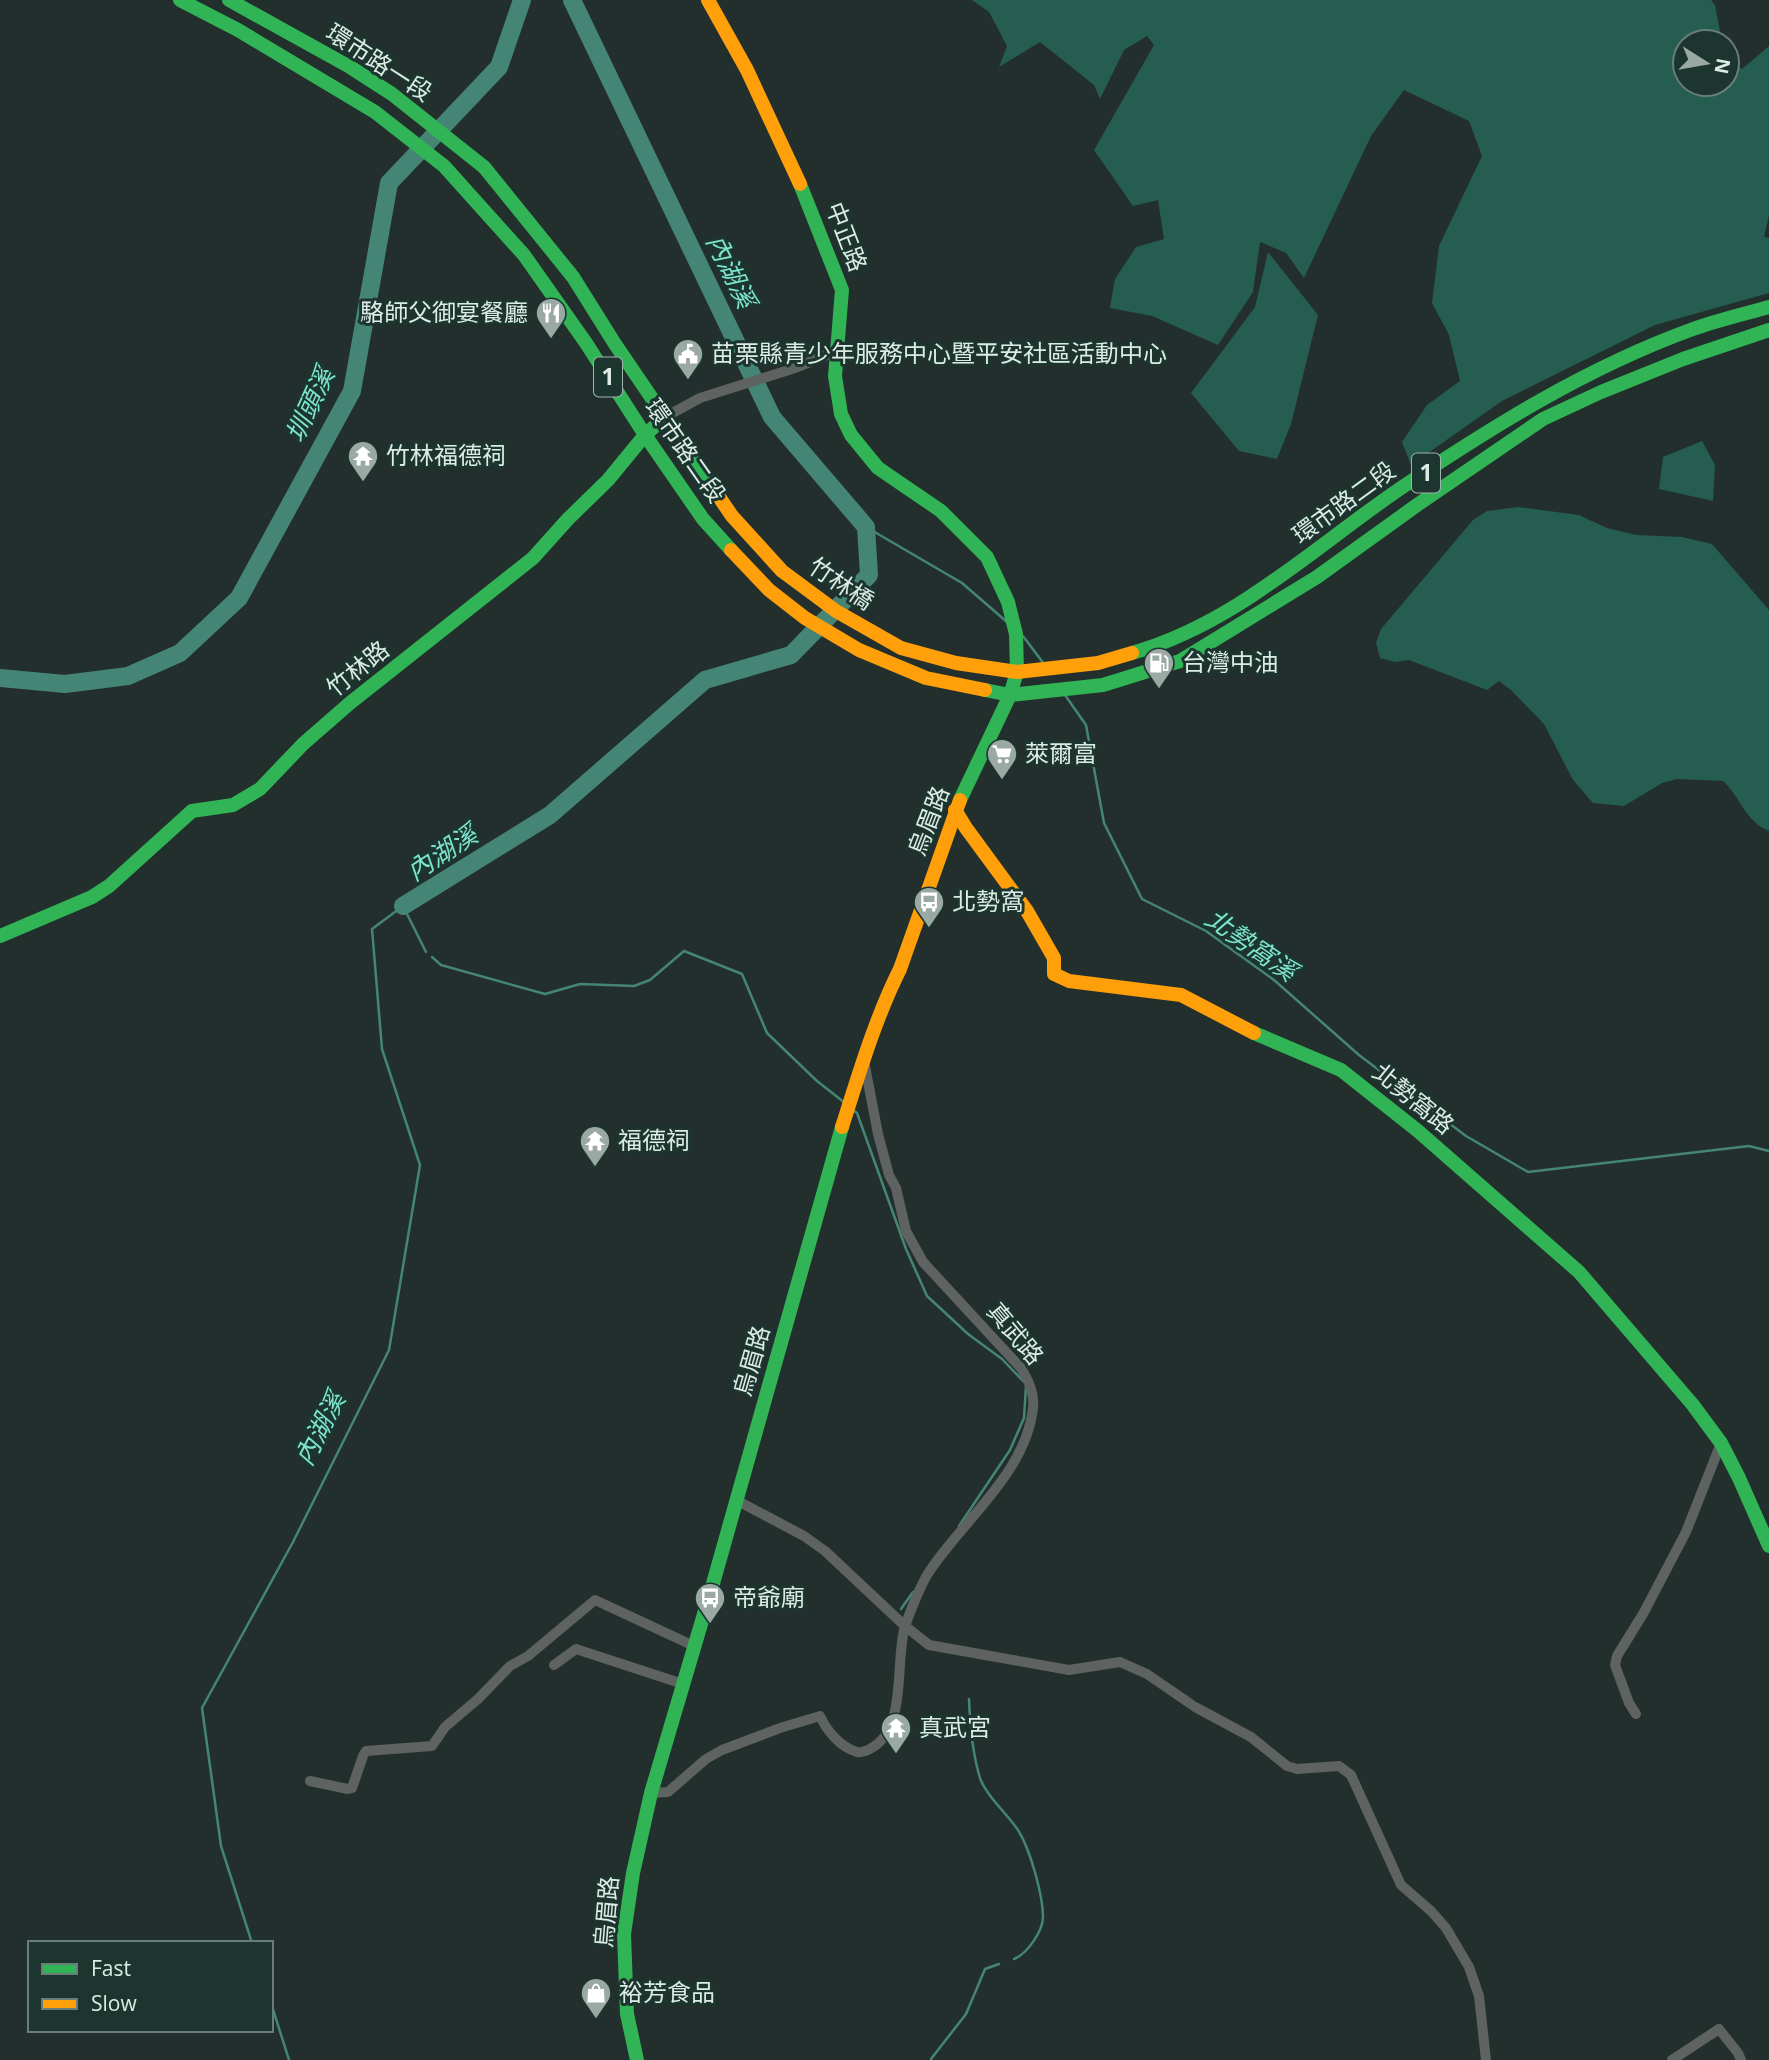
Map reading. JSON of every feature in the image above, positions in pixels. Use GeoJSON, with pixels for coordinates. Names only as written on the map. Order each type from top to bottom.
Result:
{"type":"FeatureCollection","features":[{"type":"Feature","properties":{"kind":"main road","name":"環市路二段"},"geometry":{"type":"LineString","coordinates":[[180,0],[238,30],[375,112],[444,166],[524,255],[703,519],[769,590]]}},
{"type":"Feature","properties":{"kind":"main road","name":"環市路一段"},"geometry":{"type":"LineString","coordinates":[[229,0],[350,67],[392,94],[463,149]]}},
{"type":"Feature","properties":{"kind":"main road","name":"中正路"},"geometry":{"type":"LineString","coordinates":[[708,0],[747,71],[806,196],[842,290],[835,376],[841,414],[851,435],[878,468],[941,511],[986,557],[1008,602],[1016,634],[1017,671],[1010,695]]}},
{"type":"Feature","properties":{"kind":"main road","name":"環市路二段"},"geometry":{"type":"LineString","coordinates":[[463,149],[484,167],[573,277],[732,516],[782,571]]}},
{"type":"Feature","properties":{"kind":"main road","name":"環市路二段"},"geometry":{"type":"LineString","coordinates":[[1017,671],[1098,663],[1158,646],[1222,615],[1307,558],[1399,489],[1530,405],[1634,353],[1694,329],[1769,307]]}},
{"type":"Feature","properties":{"kind":"main road","name":"環市路二段"},"geometry":{"type":"LineString","coordinates":[[1010,695],[1103,685],[1180,662],[1317,577],[1544,419],[1682,359],[1769,330]]}},
{"type":"Feature","properties":{"kind":"main road","name":"竹林路"},"geometry":{"type":"LineString","coordinates":[[0,936],[92,897],[109,887],[192,811],[233,804],[260,789],[303,744],[350,703],[533,558],[608,480],[645,435],[665,417]]}},
{"type":"Feature","properties":{"kind":"main road","name":"竹林橋"},"geometry":{"type":"LineString","coordinates":[[782,571],[836,611],[901,648],[956,663],[1017,671]]}},
{"type":"Feature","properties":{"kind":"main road","name":"竹林橋"},"geometry":{"type":"LineString","coordinates":[[769,590],[805,618],[859,650],[926,678],[1010,695]]}},
{"type":"Feature","properties":{"kind":"main road","name":"烏眉路"},"geometry":{"type":"LineString","coordinates":[[637,2060],[627,2014],[624,1934],[633,1873],[652,1793],[839,1135],[864,1058],[900,969],[955,810],[1010,695]]}},
{"type":"Feature","properties":{"kind":"main road","name":"北勢窩路"},"geometry":{"type":"LineString","coordinates":[[955,810],[1027,911],[1054,958],[1054,974],[1069,981],[1181,995],[1266,1040],[1341,1070],[1418,1131],[1579,1272],[1693,1405],[1721,1443],[1769,1546]]}},
{"type":"Feature","properties":{"kind":"street","name":"竹林路"},"geometry":{"type":"LineString","coordinates":[[665,417],[699,398],[795,368],[837,351]]}},
{"type":"Feature","properties":{"kind":"street","name":"真武路"},"geometry":{"type":"LineString","coordinates":[[652,1793],[668,1792],[706,1759],[722,1750],[820,1716],[825,1727],[837,1740],[860,1753],[868,1751],[884,1739],[893,1723],[905,1626],[928,1573],[1012,1467],[1026,1434],[1033,1406],[1030,1384],[1021,1368],[923,1262],[906,1231],[897,1188],[889,1175],[878,1134],[864,1058]]}},
{"type":"Feature","properties":{"kind":"street"},"geometry":{"type":"LineString","coordinates":[[1636,1714],[1629,1703],[1615,1665],[1686,1532],[1721,1443]]}},
{"type":"Feature","properties":{"kind":"street"},"geometry":{"type":"LineString","coordinates":[[736,1500],[804,1536],[825,1551],[905,1626],[929,1644],[1069,1670],[1120,1662],[1147,1674],[1195,1707],[1251,1737],[1287,1766],[1297,1769],[1339,1766],[1351,1775],[1401,1885],[1446,1928],[1469,1967],[1479,1996],[1486,2060]]}},
{"type":"Feature","properties":{"kind":"street"},"geometry":{"type":"LineString","coordinates":[[310,1781],[352,1788],[366,1751],[432,1746],[445,1727],[478,1699],[510,1666],[528,1656],[595,1600],[694,1646]]}},
{"type":"Feature","properties":{"kind":"street"},"geometry":{"type":"LineString","coordinates":[[554,1665],[576,1649],[683,1684]]}},
{"type":"Feature","properties":{"kind":"street"},"geometry":{"type":"LineString","coordinates":[[1672,2060],[1719,2029],[1741,2060]]}},
{"type":"Feature","properties":{"kind":"green space"},"geometry":{"type":"Polygon","coordinates":[[[972,0],[1711,0],[1715,5],[1719,28],[1671,28],[1671,98],[1741,98],[1741,68],[1769,46],[1769,215],[1764,237],[1769,238],[1769,293],[1655,325],[1502,401],[1411,465],[1402,442],[1427,405],[1460,381],[1449,335],[1432,303],[1439,246],[1482,156],[1469,121],[1404,90],[1371,136],[1304,278],[1286,253],[1260,242],[1253,292],[1218,345],[1152,316],[1110,308],[1115,279],[1136,247],[1164,239],[1158,200],[1133,206],[1094,150],[1154,45],[1147,36],[1124,50],[1100,99],[1094,85],[1040,42],[999,67],[1007,46],[989,12],[972,0]]]}},
{"type":"Feature","properties":{"kind":"green space"},"geometry":{"type":"Polygon","coordinates":[[[1268,252],[1318,315],[1291,424],[1277,459],[1239,451],[1191,393],[1255,307],[1268,252]]]}},
{"type":"Feature","properties":{"kind":"green space"},"geometry":{"type":"Polygon","coordinates":[[[1702,441],[1715,465],[1713,501],[1659,489],[1663,457],[1702,441]]]}},
{"type":"Feature","properties":{"kind":"green space"},"geometry":{"type":"Polygon","coordinates":[[[1518,507],[1579,515],[1607,528],[1636,535],[1682,537],[1712,544],[1769,610],[1769,831],[1754,821],[1723,781],[1677,779],[1662,783],[1624,806],[1593,803],[1573,780],[1544,724],[1499,681],[1487,690],[1409,660],[1395,662],[1380,658],[1376,643],[1381,629],[1473,520],[1487,511],[1518,507]]]}},
{"type":"Feature","properties":{"kind":"waterway","name":"圳頭溪"},"geometry":{"type":"LineString","coordinates":[[0,678],[65,684],[128,676],[180,653],[239,598],[352,391],[389,183],[499,67],[522,0]]}},
{"type":"Feature","properties":{"kind":"waterway","name":"內湖溪"},"geometry":{"type":"LineString","coordinates":[[403,906],[550,815],[705,680],[791,655],[869,575],[866,527],[772,417],[572,0]]}},
{"type":"Feature","properties":{"kind":"waterway","name":"北勢窩溪"},"geometry":{"type":"LineString","coordinates":[[866,527],[962,583],[1007,622]]}},
{"type":"Feature","properties":{"kind":"waterway","name":"北勢窩溪"},"geometry":{"type":"LineString","coordinates":[[1023,636],[1044,664]]}},
{"type":"Feature","properties":{"kind":"waterway","name":"北勢窩溪"},"geometry":{"type":"LineString","coordinates":[[1065,695],[1086,725],[1104,823],[1142,899],[1206,931],[1274,980],[1359,1055],[1466,1136],[1528,1172],[1749,1146],[1769,1151]]}},
{"type":"Feature","properties":{"kind":"waterway","name":"內湖溪"},"geometry":{"type":"LineString","coordinates":[[251,1941],[221,1846],[202,1708],[293,1542],[389,1350],[420,1165],[382,1049],[372,929],[403,906],[426,952]]}},
{"type":"Feature","properties":{"kind":"waterway"},"geometry":{"type":"LineString","coordinates":[[432,957],[441,965],[545,994],[580,984],[634,986],[650,980],[684,951],[742,974],[767,1033],[817,1081],[845,1103]]}},
{"type":"Feature","properties":{"kind":"waterway"},"geometry":{"type":"LineString","coordinates":[[853,1110],[857,1113],[906,1249],[927,1296],[968,1334],[1002,1359],[1023,1381]]}},
{"type":"Feature","properties":{"kind":"waterway"},"geometry":{"type":"LineString","coordinates":[[959,1526],[1010,1450],[1024,1418],[1026,1386]]}},
{"type":"Feature","properties":{"kind":"waterway"},"geometry":{"type":"LineString","coordinates":[[901,1609],[913,1592]]}},
{"type":"Feature","properties":{"kind":"waterway"},"geometry":{"type":"LineString","coordinates":[[969,1699],[972,1739],[980,1778],[1023,1838],[1041,1897],[1043,1917],[1040,1929],[1029,1947],[1014,1959]]}},
{"type":"Feature","properties":{"kind":"waterway"},"geometry":{"type":"LineString","coordinates":[[931,2059],[966,2014],[985,1969],[999,1964]]}},
{"type":"Feature","properties":{"kind":"waterway","name":"內湖溪"},"geometry":{"type":"LineString","coordinates":[[273,2009],[289,2060]]}},
{"type":"Feature","properties":{"kind":"traffic: fast"},"geometry":{"type":"LineString","coordinates":[[180,0],[238,30],[375,112],[444,166],[524,255],[703,519],[731,550]]}},
{"type":"Feature","properties":{"kind":"traffic: fast"},"geometry":{"type":"LineString","coordinates":[[229,0],[350,67],[392,94],[484,167],[573,277],[717,494]]}},
{"type":"Feature","properties":{"kind":"traffic: fast"},"geometry":{"type":"LineString","coordinates":[[800,184],[842,290],[835,376],[841,414],[851,435],[878,468],[941,511],[987,557],[1008,602],[1016,634],[1017,672],[1010,695],[960,800]]}},
{"type":"Feature","properties":{"kind":"traffic: fast"},"geometry":{"type":"LineString","coordinates":[[1132,653],[1170,640],[1239,604],[1401,488],[1542,400],[1654,344],[1702,326],[1769,307]]}},
{"type":"Feature","properties":{"kind":"traffic: fast"},"geometry":{"type":"LineString","coordinates":[[985,690],[1010,695],[1103,685],[1180,661],[1317,577],[1543,419],[1683,359],[1769,330]]}},
{"type":"Feature","properties":{"kind":"traffic: fast"},"geometry":{"type":"LineString","coordinates":[[0,936],[92,897],[109,886],[192,811],[233,805],[260,789],[303,744],[350,703],[533,558],[608,480],[645,435],[665,417]]}},
{"type":"Feature","properties":{"kind":"traffic: fast"},"geometry":{"type":"LineString","coordinates":[[1254,1033],[1341,1070],[1418,1131],[1579,1272],[1693,1405],[1721,1443],[1769,1546]]}},
{"type":"Feature","properties":{"kind":"traffic: fast"},"geometry":{"type":"LineString","coordinates":[[637,2060],[627,2014],[624,1934],[633,1873],[651,1793],[842,1127]]}},
{"type":"Feature","properties":{"kind":"traffic: slow"},"geometry":{"type":"LineString","coordinates":[[708,0],[747,70],[800,184]]}},
{"type":"Feature","properties":{"kind":"traffic: slow"},"geometry":{"type":"LineString","coordinates":[[717,494],[732,516],[782,571],[836,611],[901,648],[956,663],[1017,672],[1098,663],[1132,653]]}},
{"type":"Feature","properties":{"kind":"traffic: slow"},"geometry":{"type":"LineString","coordinates":[[731,550],[769,590],[805,618],[859,650],[926,678],[985,690]]}},
{"type":"Feature","properties":{"kind":"traffic: slow"},"geometry":{"type":"LineString","coordinates":[[842,1127],[875,1027],[900,969],[960,800]]}},
{"type":"Feature","properties":{"kind":"traffic: slow"},"geometry":{"type":"LineString","coordinates":[[955,810],[1027,911],[1054,958],[1054,974],[1069,981],[1181,995],[1254,1033]]}},
{"type":"Feature","properties":{"kind":"place","name":"駱師父御宴餐廳"},"geometry":{"type":"Point","coordinates":[551,340]}},
{"type":"Feature","properties":{"kind":"place","name":"苗栗縣青少年服務中心暨平安社區活動中心"},"geometry":{"type":"Point","coordinates":[688,381]}},
{"type":"Feature","properties":{"kind":"place","name":"竹林福德祠"},"geometry":{"type":"Point","coordinates":[363,483]}},
{"type":"Feature","properties":{"kind":"place","name":"台灣中油"},"geometry":{"type":"Point","coordinates":[1159,690]}},
{"type":"Feature","properties":{"kind":"place","name":"萊爾富"},"geometry":{"type":"Point","coordinates":[1002,781]}},
{"type":"Feature","properties":{"kind":"place","name":"北勢窩"},"geometry":{"type":"Point","coordinates":[929,929]}},
{"type":"Feature","properties":{"kind":"place","name":"福德祠"},"geometry":{"type":"Point","coordinates":[595,1168]}},
{"type":"Feature","properties":{"kind":"place","name":"帝爺廟"},"geometry":{"type":"Point","coordinates":[710,1625]}},
{"type":"Feature","properties":{"kind":"place","name":"真武宮"},"geometry":{"type":"Point","coordinates":[896,1755]}},
{"type":"Feature","properties":{"kind":"place","name":"裕芳食品"},"geometry":{"type":"Point","coordinates":[596,2020]}}]}
